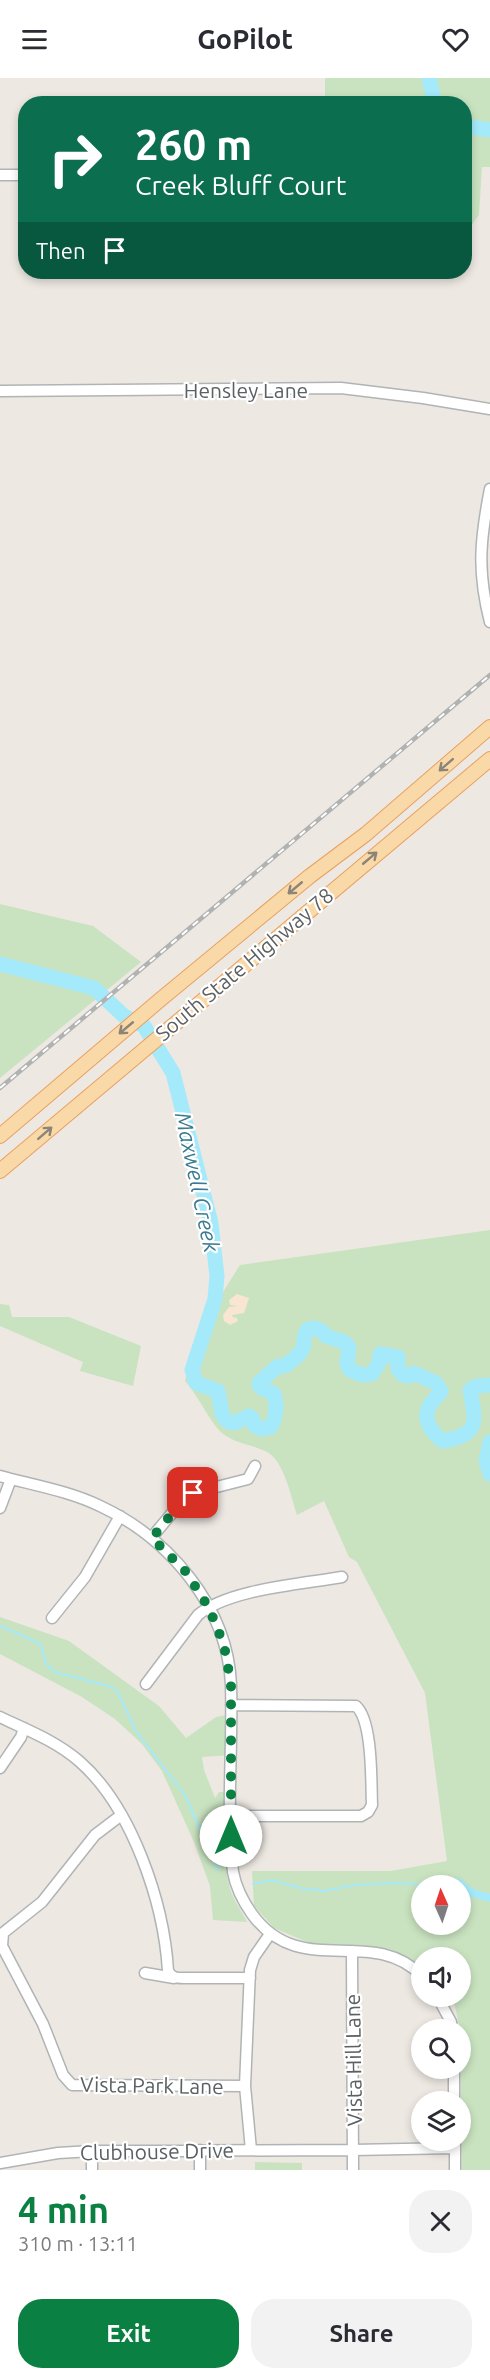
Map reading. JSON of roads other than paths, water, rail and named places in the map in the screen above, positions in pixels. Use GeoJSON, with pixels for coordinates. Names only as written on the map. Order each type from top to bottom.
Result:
{"type":"FeatureCollection","features":[{"type":"Feature","properties":{"kind":"main road","name":"South State Highway 78"},"geometry":{"type":"LineString","coordinates":[[0,1136],[310,876],[366,834],[490,727]]}},
{"type":"Feature","properties":{"kind":"main road","name":"South State Highway 78"},"geometry":{"type":"LineString","coordinates":[[0,1171],[490,759]]}},
{"type":"Feature","properties":{"kind":"street"},"geometry":{"type":"LineString","coordinates":[[0,175],[18,175]]}},
{"type":"Feature","properties":{"kind":"street","name":"Hensley Lane"},"geometry":{"type":"LineString","coordinates":[[0,391],[341,388],[490,409]]}},
{"type":"Feature","properties":{"kind":"street"},"geometry":{"type":"LineString","coordinates":[[490,489],[480,546],[483,596],[490,622]]}},
{"type":"Feature","properties":{"kind":"street"},"geometry":{"type":"LineString","coordinates":[[152,1538],[183,1500],[206,1489],[248,1479],[255,1466]]}},
{"type":"Feature","properties":{"kind":"street"},"geometry":{"type":"LineString","coordinates":[[0,1508],[6,1478],[78,1497],[120,1516],[152,1538],[186,1572],[209,1608],[219,1630],[228,1662],[231,1705],[231,1862],[235,1883],[242,1900],[270,1935],[302,1949],[352,1950],[384,1954],[411,1968]]}},
{"type":"Feature","properties":{"kind":"street"},"geometry":{"type":"LineString","coordinates":[[52,1618],[85,1577],[120,1516]]}},
{"type":"Feature","properties":{"kind":"street"},"geometry":{"type":"LineString","coordinates":[[146,1684],[198,1615],[209,1608],[224,1600],[257,1592],[342,1577]]}},
{"type":"Feature","properties":{"kind":"street"},"geometry":{"type":"LineString","coordinates":[[231,1705],[356,1706],[362,1714],[370,1753],[372,1805],[368,1812],[361,1816],[231,1816]]}},
{"type":"Feature","properties":{"kind":"street"},"geometry":{"type":"LineString","coordinates":[[0,1717],[54,1743],[80,1762],[103,1787],[149,1873],[171,1974]]}},
{"type":"Feature","properties":{"kind":"street"},"geometry":{"type":"LineString","coordinates":[[0,1768],[21,1737],[24,1728]]}},
{"type":"Feature","properties":{"kind":"street","name":"Vista Park Lane"},"geometry":{"type":"LineString","coordinates":[[120,1816],[95,1835],[42,1902],[3,1933],[2,1946],[43,2024],[63,2075],[72,2085],[245,2086]]}},
{"type":"Feature","properties":{"kind":"street"},"geometry":{"type":"LineString","coordinates":[[250,2150],[245,2086],[250,1978],[254,1957],[270,1935]]}},
{"type":"Feature","properties":{"kind":"street","name":"Vista Hill Lane"},"geometry":{"type":"LineString","coordinates":[[352,1950],[353,2170]]}},
{"type":"Feature","properties":{"kind":"street"},"geometry":{"type":"LineString","coordinates":[[145,1973],[250,1978]]}},
{"type":"Feature","properties":{"kind":"street","name":"Clubhouse Drive"},"geometry":{"type":"LineString","coordinates":[[0,2163],[58,2153],[92,2151],[353,2150],[411,2147]]}},
{"type":"Feature","properties":{"kind":"street"},"geometry":{"type":"LineString","coordinates":[[92,2151],[92,2170]]}},
{"type":"Feature","properties":{"kind":"street"},"geometry":{"type":"LineString","coordinates":[[200,2151],[200,2170]]}},
{"type":"Feature","properties":{"kind":"street"},"geometry":{"type":"LineString","coordinates":[[455,2151],[455,2170]]}},
{"type":"Feature","properties":{"kind":"water"},"geometry":{"type":"Polygon","coordinates":[[[471,1887],[490,1894],[490,1902],[471,1897],[471,1887]]]}},
{"type":"Feature","properties":{"kind":"waterway"},"geometry":{"type":"LineString","coordinates":[[429,78],[433,96]]}},
{"type":"Feature","properties":{"kind":"waterway"},"geometry":{"type":"LineString","coordinates":[[472,127],[490,130]]}},
{"type":"Feature","properties":{"kind":"waterway","name":"Maxwell Creek"},"geometry":{"type":"LineString","coordinates":[[0,964],[94,988],[124,1016],[144,1026],[173,1073],[211,1223],[217,1276],[215,1299],[192,1370],[196,1383],[218,1391],[222,1414],[227,1421],[234,1423],[249,1416],[255,1426],[262,1429],[271,1427],[276,1411],[274,1394],[260,1387],[259,1383],[278,1366],[285,1366],[297,1356],[302,1351],[307,1330],[314,1328],[322,1331],[326,1336],[344,1342],[349,1347],[347,1364],[350,1370],[362,1375],[372,1374],[379,1363],[380,1354],[398,1357],[398,1369],[403,1375],[409,1376],[414,1373],[436,1383],[441,1391],[430,1405],[427,1417],[432,1431],[443,1441],[464,1435],[469,1430],[474,1418],[470,1390],[477,1386],[490,1385]]}},
{"type":"Feature","properties":{"kind":"waterway","name":"Maxwell Creek"},"geometry":{"type":"LineString","coordinates":[[490,1442],[486,1461],[490,1474]]}},
{"type":"Feature","properties":{"kind":"waterway"},"geometry":{"type":"LineString","coordinates":[[0,1626],[41,1644],[45,1662],[54,1672],[109,1686],[117,1691],[137,1733],[185,1795],[218,1870]]}},
{"type":"Feature","properties":{"kind":"waterway"},"geometry":{"type":"LineString","coordinates":[[253,1884],[272,1880],[300,1888],[325,1891],[354,1885],[411,1884]]}},
{"type":"Feature","properties":{"kind":"railway"},"geometry":{"type":"LineString","coordinates":[[0,1088],[490,675]]}}]}
